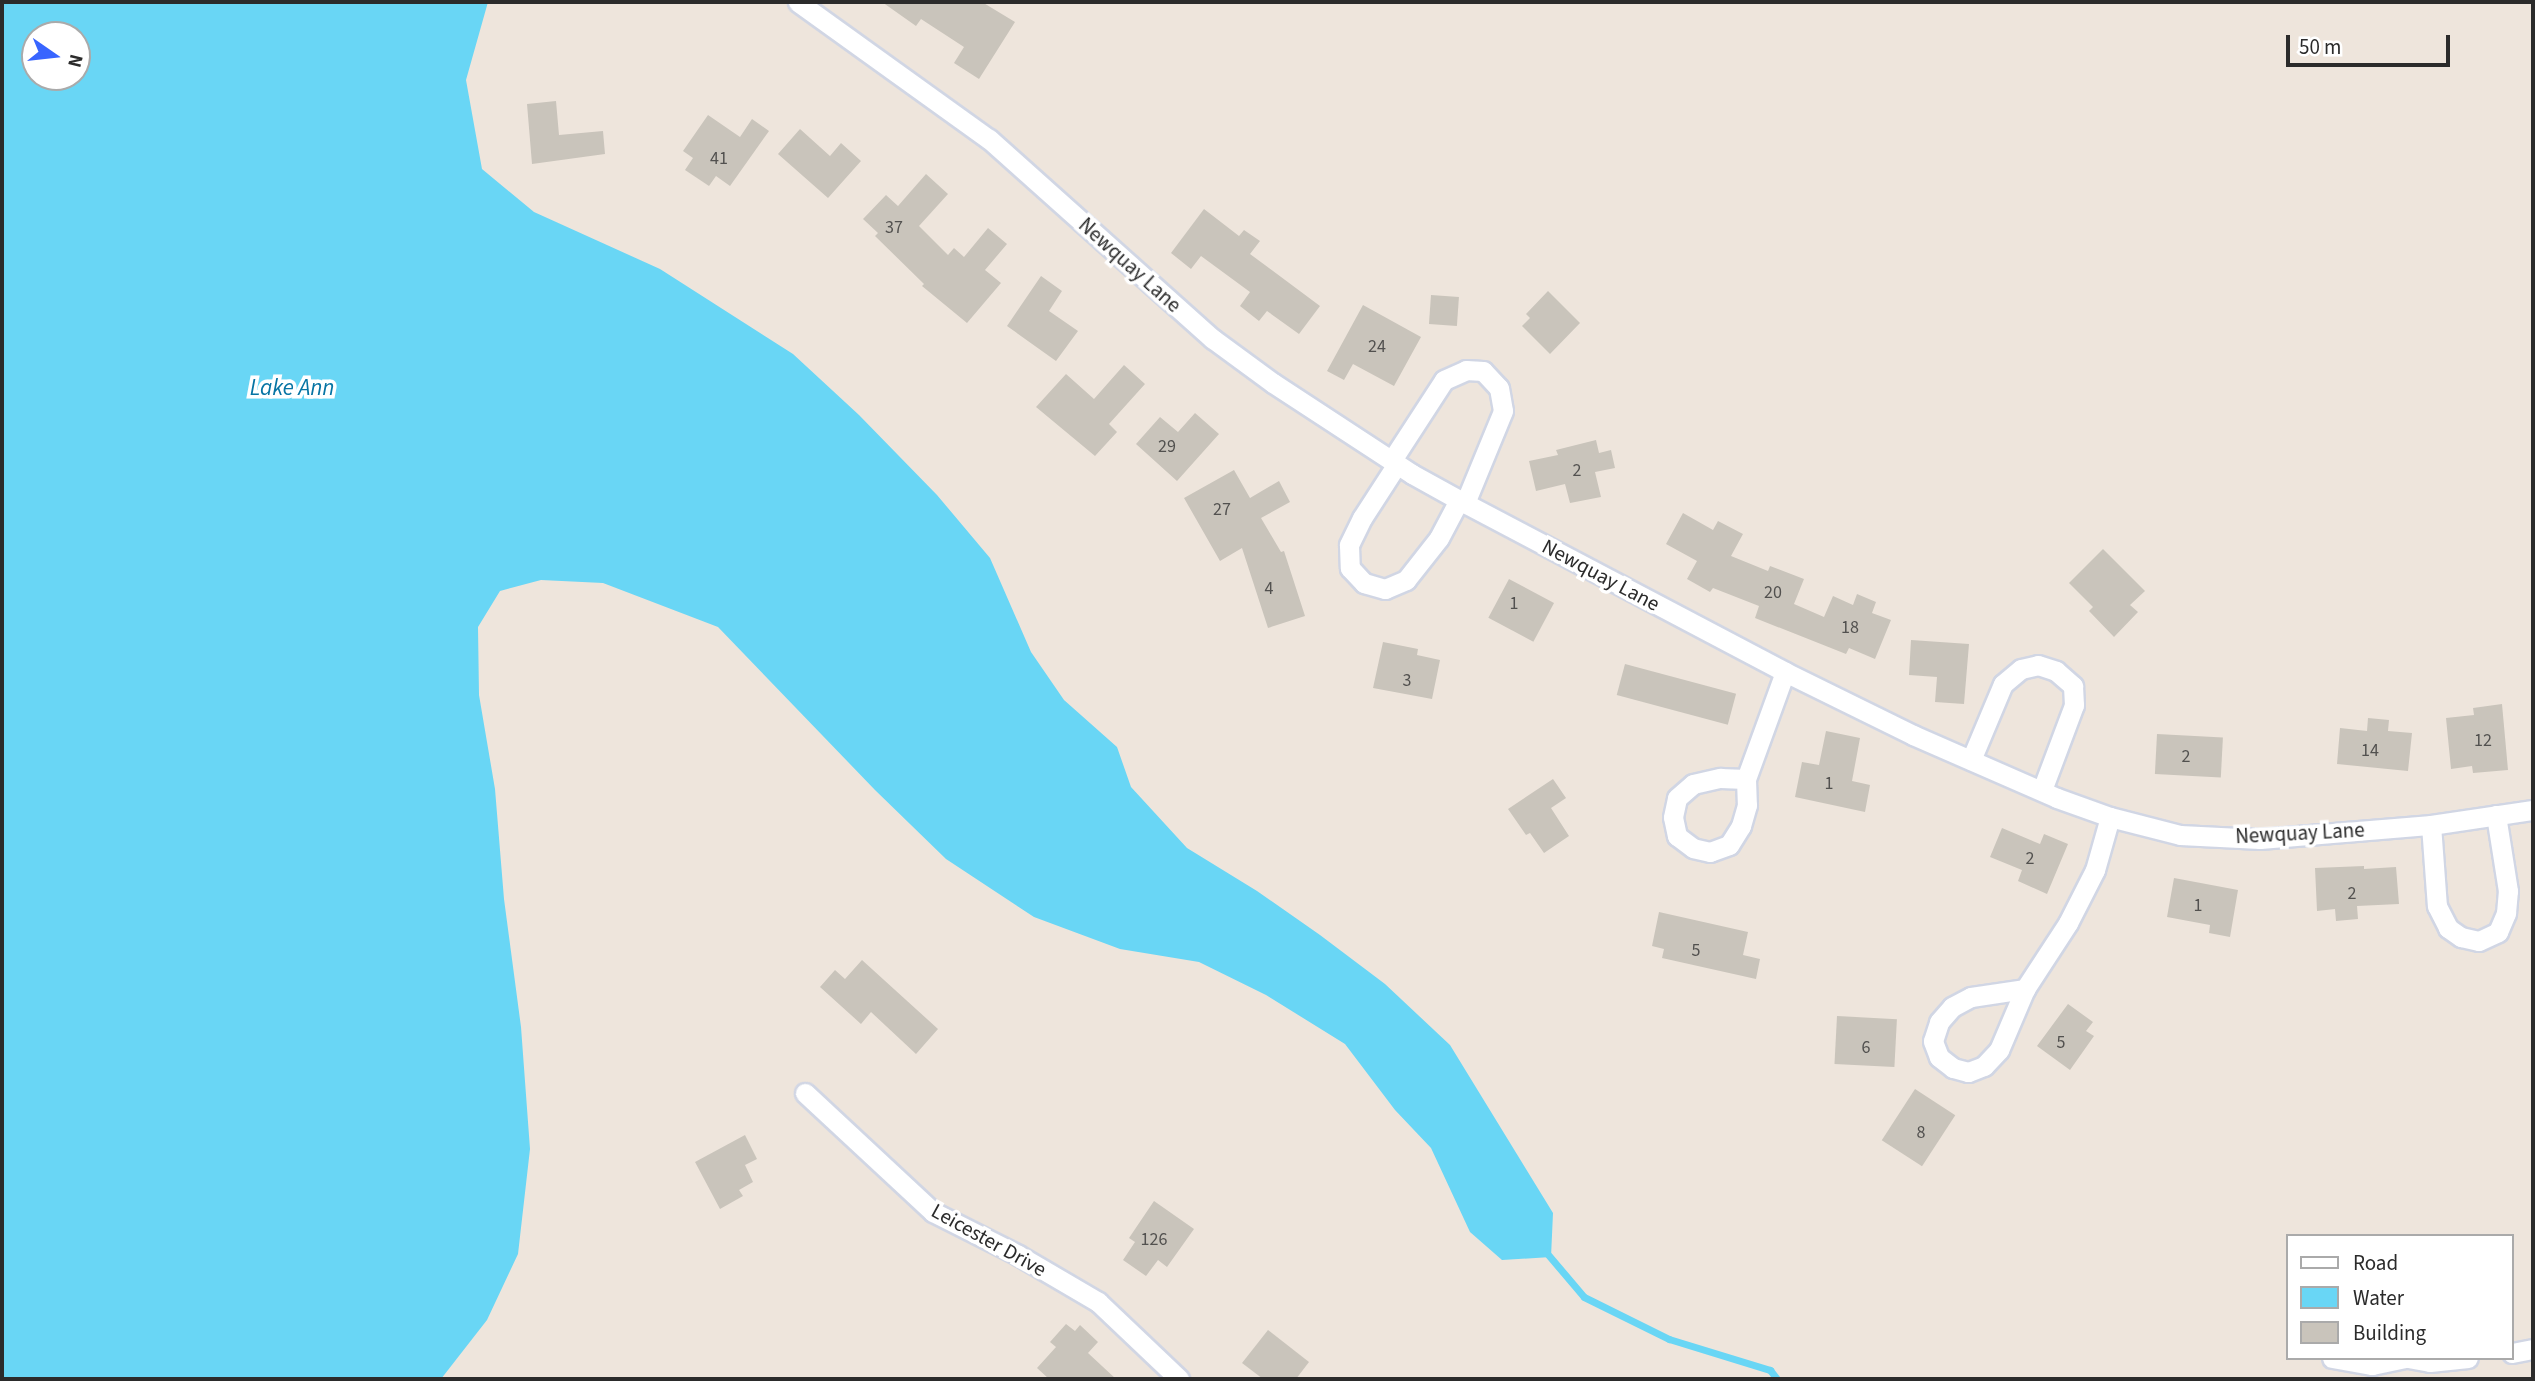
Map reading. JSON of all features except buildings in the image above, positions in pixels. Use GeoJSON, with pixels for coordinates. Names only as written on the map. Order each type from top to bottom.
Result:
{"type":"FeatureCollection","features":[{"type":"Feature","properties":{"kind":"street","name":"Newquay Lane"},"geometry":{"type":"LineString","coordinates":[[798,2],[989,139],[1213,339],[1273,383],[1394,462],[1462,501],[1785,672],[1971,760],[2110,817],[2180,835],[2260,839],[2431,825],[2533,810]]}},
{"type":"Feature","properties":{"kind":"street"},"geometry":{"type":"LineString","coordinates":[[1466,370],[1483,371],[1499,388],[1503,411],[1462,501],[1439,538],[1406,580],[1385,589],[1364,583],[1350,568],[1349,545],[1394,462],[1444,380],[1466,370]]}},
{"type":"Feature","properties":{"kind":"street"},"geometry":{"type":"LineString","coordinates":[[1971,760],[2003,684],[2021,669],[2038,665],[2056,671],[2073,686],[2074,705],[2042,790]]}},
{"type":"Feature","properties":{"kind":"street"},"geometry":{"type":"LineString","coordinates":[[1746,779],[1785,672]]}},
{"type":"Feature","properties":{"kind":"street"},"geometry":{"type":"LineString","coordinates":[[2431,825],[2437,906],[2448,928],[2461,937],[2479,941],[2498,932],[2506,913],[2508,891],[2496,815]]}},
{"type":"Feature","properties":{"kind":"street"},"geometry":{"type":"LineString","coordinates":[[2025,989],[1970,997],[1952,1007],[1939,1022],[1933,1041],[1939,1057],[1953,1068],[1968,1072],[1984,1066],[1999,1050],[2025,989],[2068,923],[2090,881],[2102,850],[2110,817]]}},
{"type":"Feature","properties":{"kind":"street","name":"Leicester Drive"},"geometry":{"type":"LineString","coordinates":[[805,1093],[933,1212],[1018,1255],[1098,1302],[1179,1379]]}},
{"type":"Feature","properties":{"kind":"street"},"geometry":{"type":"LineString","coordinates":[[2514,1353],[2533,1349]]}},
{"type":"Feature","properties":{"kind":"street"},"geometry":{"type":"LineString","coordinates":[[2343,1360],[2372,1365],[2396,1360]]}},
{"type":"Feature","properties":{"kind":"street"},"geometry":{"type":"LineString","coordinates":[[2418,1360],[2449,1360]]}},
{"type":"Feature","properties":{"kind":"water","name":"Lake Ann"},"geometry":{"type":"Polygon","coordinates":[[[2,2],[488,2],[466,80],[482,169],[534,212],[660,269],[793,354],[859,415],[937,495],[990,558],[1031,652],[1064,700],[1117,747],[1131,787],[1187,848],[1257,891],[1320,935],[1385,984],[1450,1045],[1553,1213],[1551,1257],[1502,1260],[1470,1232],[1431,1148],[1395,1110],[1345,1044],[1266,995],[1199,962],[1120,949],[1034,917],[946,859],[875,790],[718,627],[603,583],[541,580],[500,591],[478,627],[479,695],[495,789],[504,899],[521,1027],[530,1149],[518,1254],[487,1320],[441,1379],[2,1379],[2,2]]]}},
{"type":"Feature","properties":{"kind":"waterway"},"geometry":{"type":"LineString","coordinates":[[1545,1251],[1584,1297],[1669,1339],[1770,1370],[1777,1379]]}}]}
